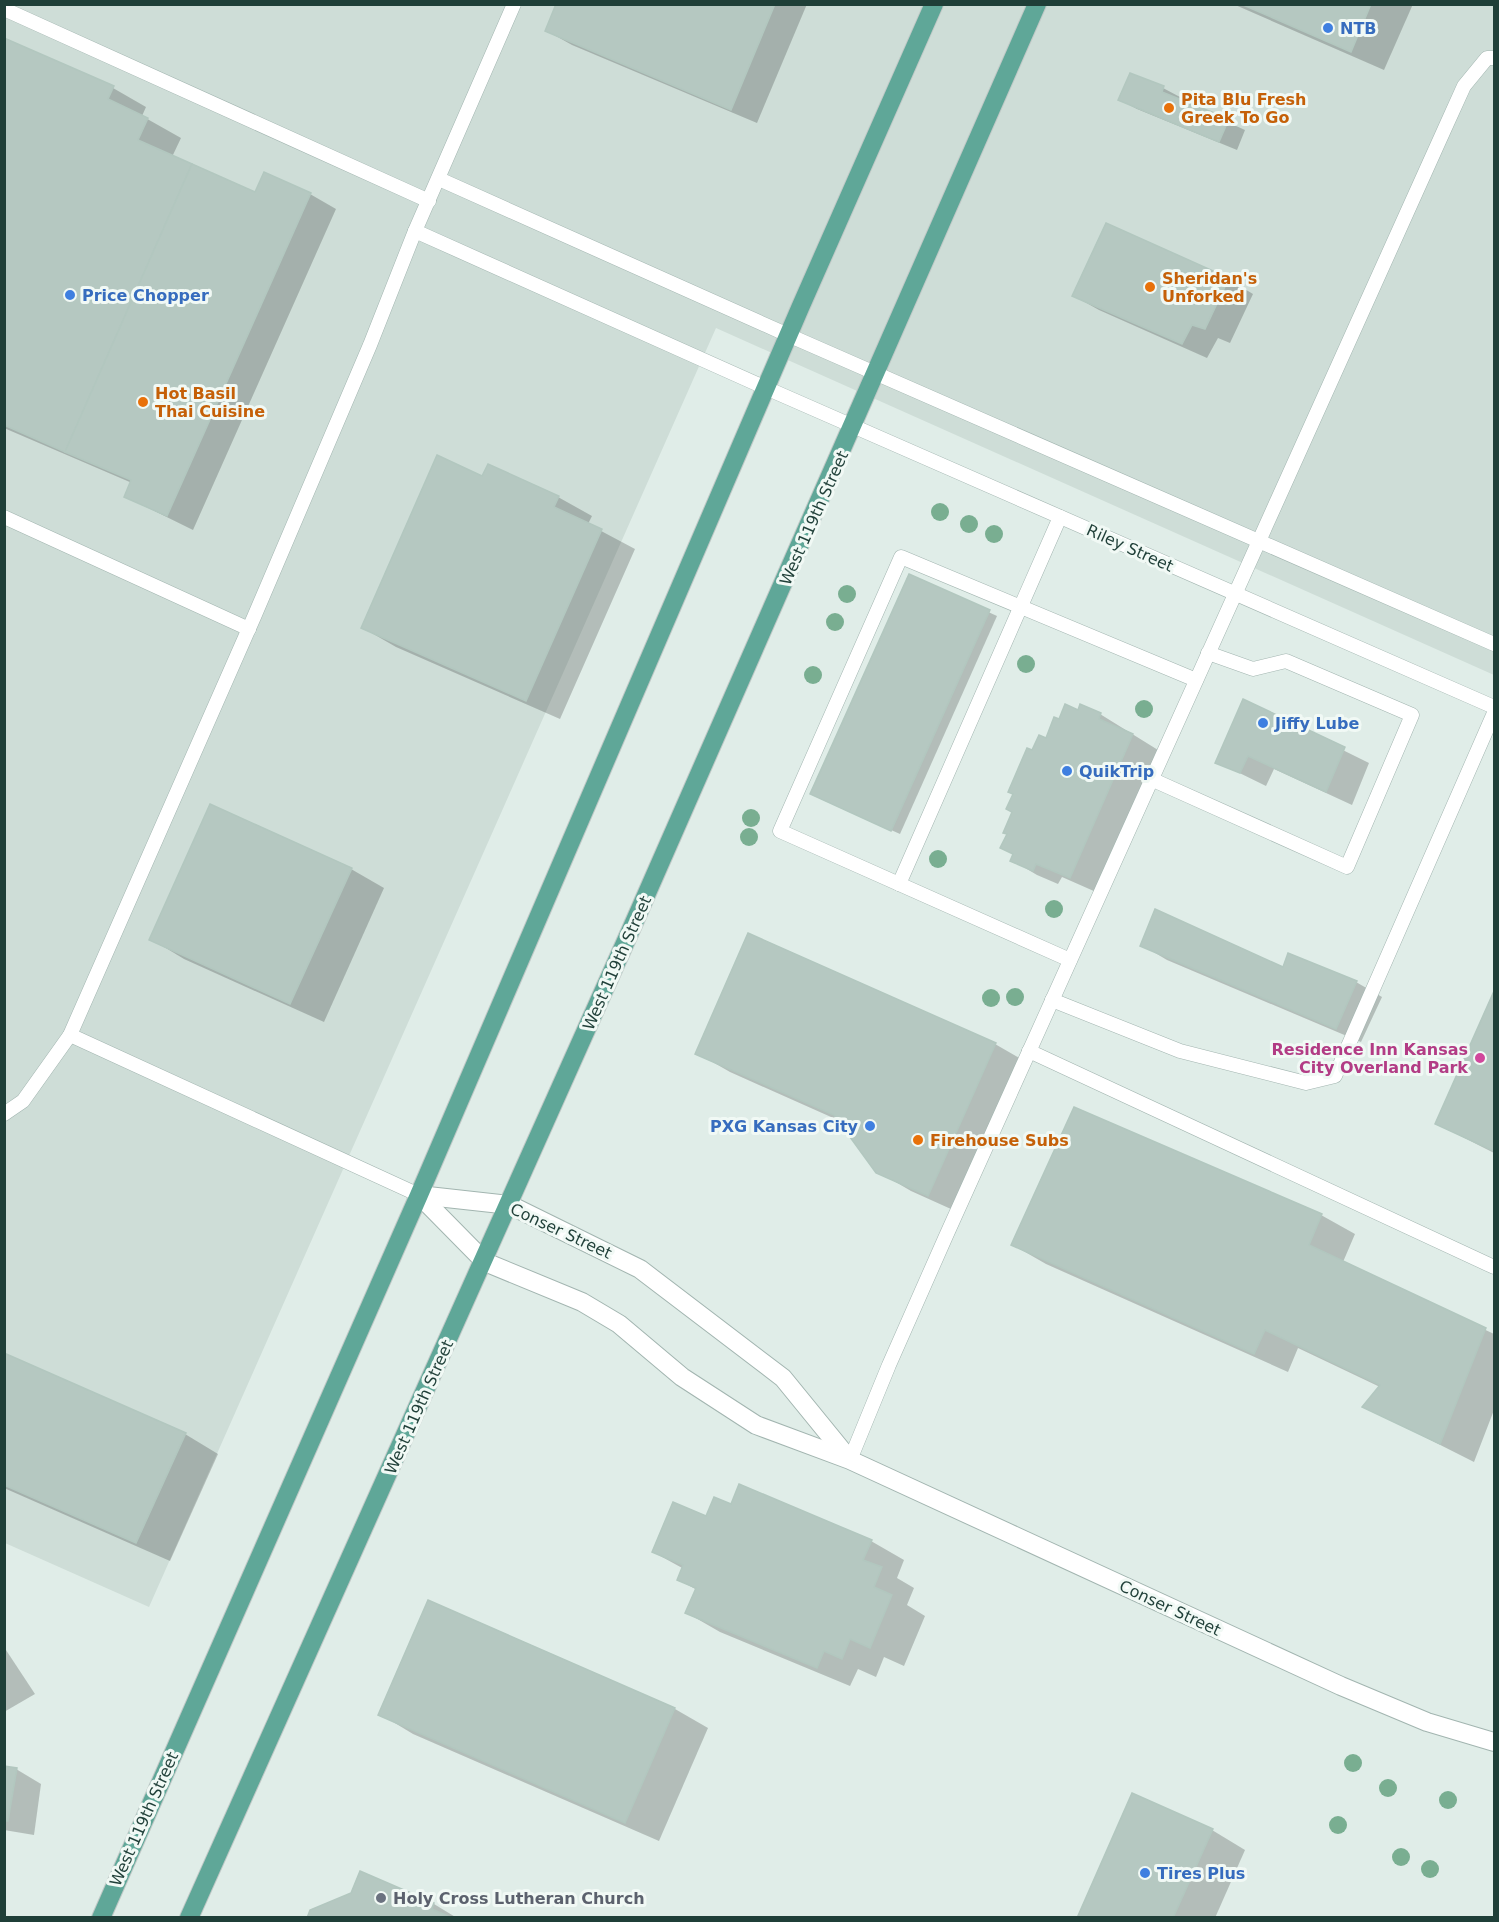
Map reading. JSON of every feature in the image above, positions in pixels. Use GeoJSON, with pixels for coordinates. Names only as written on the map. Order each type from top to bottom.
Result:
{"type":"FeatureCollection","features":[{"type":"Feature","properties":{"kind":"main road","name":"West 119th Street"},"geometry":{"type":"LineString","coordinates":[[100,1917],[419,1195],[765,388],[934,4]]}},
{"type":"Feature","properties":{"kind":"main road","name":"West 119th Street"},"geometry":{"type":"LineString","coordinates":[[189,1917],[485,1262],[854,427],[1037,4]]}},
{"type":"Feature","properties":{"kind":"street","name":"Conser Street"},"geometry":{"type":"LineString","coordinates":[[419,1195],[510,1205],[640,1269],[783,1378],[850,1460]]}},
{"type":"Feature","properties":{"kind":"street","name":"Conser Street"},"geometry":{"type":"LineString","coordinates":[[419,1195],[485,1262],[582,1302],[619,1324],[682,1377],[756,1425],[850,1460],[1341,1686],[1427,1722],[1494,1742]]}},
{"type":"Feature","properties":{"kind":"lane"},"geometry":{"type":"LineString","coordinates":[[4,1114],[23,1101],[70,1035],[249,629],[370,345],[415,231],[514,4]]}},
{"type":"Feature","properties":{"kind":"lane"},"geometry":{"type":"LineString","coordinates":[[4,9],[429,201]]}},
{"type":"Feature","properties":{"kind":"lane"},"geometry":{"type":"LineString","coordinates":[[850,1460],[889,1365],[1029,1051],[1464,86],[1487,58],[1494,58]]}},
{"type":"Feature","properties":{"kind":"lane"},"geometry":{"type":"LineString","coordinates":[[439,179],[788,335],[1494,644]]}},
{"type":"Feature","properties":{"kind":"lane","name":"Riley Street"},"geometry":{"type":"LineString","coordinates":[[415,231],[765,388],[1494,707]]}},
{"type":"Feature","properties":{"kind":"lane"},"geometry":{"type":"LineString","coordinates":[[899,884],[1060,517]]}},
{"type":"Feature","properties":{"kind":"lane"},"geometry":{"type":"LineString","coordinates":[[4,518],[249,629]]}},
{"type":"Feature","properties":{"kind":"lane"},"geometry":{"type":"LineString","coordinates":[[1070,960],[780,831],[901,557],[1196,680]]}},
{"type":"Feature","properties":{"kind":"lane"},"geometry":{"type":"LineString","coordinates":[[1151,779],[1347,867],[1412,715],[1286,661],[1252,669],[1208,653]]}},
{"type":"Feature","properties":{"kind":"lane"},"geometry":{"type":"LineString","coordinates":[[1052,1000],[1180,1051],[1306,1083],[1335,1076],[1494,713]]}},
{"type":"Feature","properties":{"kind":"lane"},"geometry":{"type":"LineString","coordinates":[[70,1035],[419,1195]]}},
{"type":"Feature","properties":{"kind":"lane"},"geometry":{"type":"LineString","coordinates":[[1029,1051],[1494,1267]]}},
{"type":"Feature","properties":{"kind":"shaded area"},"geometry":{"type":"Polygon","coordinates":[[[5,5],[1494,5],[1494,675],[716,328],[149,1607],[5,1543],[5,5]]]}},
{"type":"Feature","properties":{"kind":"building"},"geometry":{"type":"Polygon","coordinates":[[[556,4],[775,4],[731,110],[545,31],[556,4]]]}},
{"type":"Feature","properties":{"kind":"building","name":"NTB"},"geometry":{"type":"Polygon","coordinates":[[[1241,4],[1371,4],[1351,52],[1241,4]]]}},
{"type":"Feature","properties":{"kind":"building","name":"Price Chopper"},"geometry":{"type":"Polygon","coordinates":[[[4,38],[114,86],[108,99],[148,118],[138,140],[192,164],[65,452],[4,425],[4,38]]]}},
{"type":"Feature","properties":{"kind":"building"},"geometry":{"type":"Polygon","coordinates":[[[1130,73],[1164,86],[1162,92],[1229,119],[1219,142],[1118,100],[1130,73]]]}},
{"type":"Feature","properties":{"kind":"building"},"geometry":{"type":"Polygon","coordinates":[[[192,164],[255,192],[264,172],[311,193],[167,516],[124,497],[131,480],[65,452],[192,164]]]}},
{"type":"Feature","properties":{"kind":"building","name":"Sheridan's Unforked"},"geometry":{"type":"Polygon","coordinates":[[[1106,223],[1229,278],[1205,329],[1192,325],[1182,344],[1072,296],[1106,223]]]}},
{"type":"Feature","properties":{"kind":"building"},"geometry":{"type":"Polygon","coordinates":[[[437,455],[482,476],[488,464],[559,496],[554,507],[602,529],[526,701],[361,628],[437,455]]]}},
{"type":"Feature","properties":{"kind":"building"},"geometry":{"type":"Polygon","coordinates":[[[909,574],[990,610],[891,831],[810,794],[909,574]]]}},
{"type":"Feature","properties":{"kind":"building","name":"Jiffy Lube"},"geometry":{"type":"Polygon","coordinates":[[[1243,699],[1345,747],[1326,792],[1248,756],[1240,773],[1215,763],[1243,699]]]}},
{"type":"Feature","properties":{"kind":"building","name":"QuikTrip"},"geometry":{"type":"Polygon","coordinates":[[[1065,704],[1078,710],[1080,704],[1101,713],[1099,719],[1133,734],[1070,878],[1036,864],[1033,871],[1010,861],[1013,854],[1000,848],[1007,834],[1003,833],[1012,812],[1006,809],[1013,794],[1008,792],[1027,748],[1032,750],[1039,735],[1046,738],[1054,717],[1059,719],[1065,704]]]}},
{"type":"Feature","properties":{"kind":"building"},"geometry":{"type":"Polygon","coordinates":[[[210,804],[352,868],[290,1004],[149,940],[210,804]]]}},
{"type":"Feature","properties":{"kind":"building"},"geometry":{"type":"Polygon","coordinates":[[[1155,909],[1283,967],[1288,953],[1357,981],[1336,1029],[1140,946],[1155,909]]]}},
{"type":"Feature","properties":{"kind":"building"},"geometry":{"type":"Polygon","coordinates":[[[748,933],[996,1043],[928,1196],[876,1173],[834,1115],[695,1054],[748,933]]]}},
{"type":"Feature","properties":{"kind":"building","name":"Residence Inn Kansas City Overland Park"},"geometry":{"type":"Polygon","coordinates":[[[1494,991],[1494,1151],[1435,1124],[1494,991]]]}},
{"type":"Feature","properties":{"kind":"building"},"geometry":{"type":"Polygon","coordinates":[[[1074,1107],[1322,1214],[1309,1245],[1486,1328],[1440,1444],[1362,1407],[1380,1385],[1265,1330],[1254,1354],[1011,1245],[1074,1107]]]}},
{"type":"Feature","properties":{"kind":"building"},"geometry":{"type":"Polygon","coordinates":[[[4,1353],[186,1433],[136,1543],[4,1485],[4,1353]]]}},
{"type":"Feature","properties":{"kind":"building"},"geometry":{"type":"Polygon","coordinates":[[[739,1484],[872,1540],[863,1560],[882,1567],[874,1587],[892,1595],[870,1648],[850,1639],[842,1659],[824,1651],[817,1668],[685,1613],[696,1588],[677,1580],[683,1565],[652,1552],[673,1502],[706,1516],[714,1497],[731,1504],[739,1484]]]}},
{"type":"Feature","properties":{"kind":"building"},"geometry":{"type":"Polygon","coordinates":[[[428,1600],[675,1708],[625,1823],[378,1715],[428,1600]]]}},
{"type":"Feature","properties":{"kind":"building"},"geometry":{"type":"Polygon","coordinates":[[[4,1766],[17,1768],[8,1821],[4,1821],[4,1766]]]}},
{"type":"Feature","properties":{"kind":"building","name":"Tires Plus"},"geometry":{"type":"Polygon","coordinates":[[[1132,1793],[1213,1829],[1173,1918],[1077,1918],[1132,1793]]]}},
{"type":"Feature","properties":{"kind":"building","name":"Holy Cross Lutheran Church"},"geometry":{"type":"Polygon","coordinates":[[[360,1871],[434,1903],[432,1909],[452,1918],[307,1918],[310,1910],[351,1893],[360,1871]]]}},
{"type":"Feature","properties":{"kind":"place","name":"NTB"},"geometry":{"type":"Point","coordinates":[1328,28]}},
{"type":"Feature","properties":{"kind":"place","name":"Pita Blu Fresh Greek To Go"},"geometry":{"type":"Point","coordinates":[1169,108]}},
{"type":"Feature","properties":{"kind":"place","name":"Sheridan's Unforked"},"geometry":{"type":"Point","coordinates":[1150,287]}},
{"type":"Feature","properties":{"kind":"place","name":"Price Chopper"},"geometry":{"type":"Point","coordinates":[70,295]}},
{"type":"Feature","properties":{"kind":"place","name":"Hot Basil Thai Cuisine"},"geometry":{"type":"Point","coordinates":[143,402]}},
{"type":"Feature","properties":{"kind":"place","name":"Jiffy Lube"},"geometry":{"type":"Point","coordinates":[1263,723]}},
{"type":"Feature","properties":{"kind":"place","name":"QuikTrip"},"geometry":{"type":"Point","coordinates":[1067,771]}},
{"type":"Feature","properties":{"kind":"place","name":"Residence Inn Kansas City Overland Park"},"geometry":{"type":"Point","coordinates":[1480,1058]}},
{"type":"Feature","properties":{"kind":"place","name":"PXG Kansas City"},"geometry":{"type":"Point","coordinates":[870,1126]}},
{"type":"Feature","properties":{"kind":"place","name":"Firehouse Subs"},"geometry":{"type":"Point","coordinates":[918,1140]}},
{"type":"Feature","properties":{"kind":"place","name":"Tires Plus"},"geometry":{"type":"Point","coordinates":[1145,1873]}},
{"type":"Feature","properties":{"kind":"place","name":"Holy Cross Lutheran Church"},"geometry":{"type":"Point","coordinates":[381,1898]}}]}
